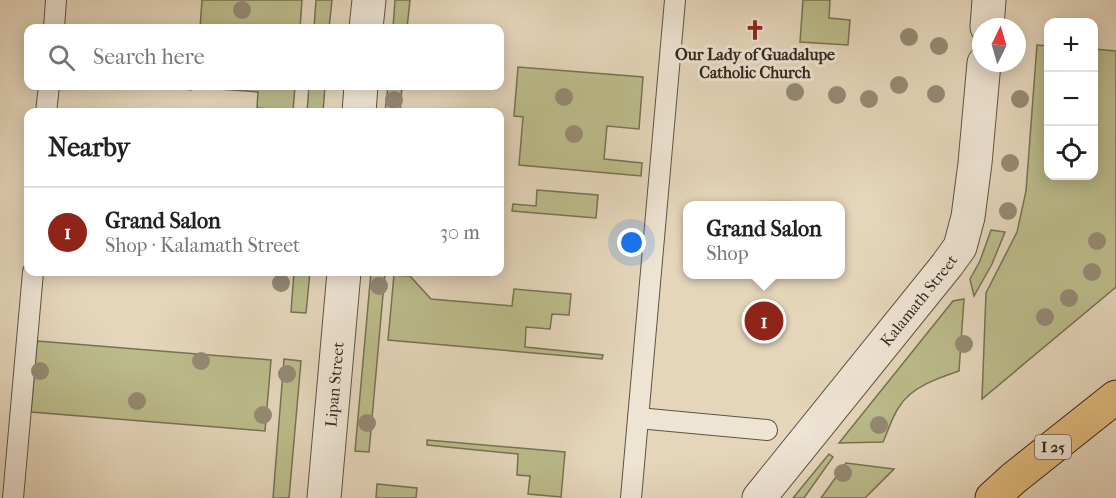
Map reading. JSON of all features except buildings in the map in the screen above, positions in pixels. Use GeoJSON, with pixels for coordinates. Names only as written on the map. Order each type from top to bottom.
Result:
{"type":"FeatureCollection","features":[{"type":"Feature","properties":{"kind":"highway","name":"I 25"},"geometry":{"type":"LineString","coordinates":[[992,498],[1116,397]]}},
{"type":"Feature","properties":{"kind":"street"},"geometry":{"type":"LineString","coordinates":[[366,24],[369,0]]}},
{"type":"Feature","properties":{"kind":"street"},"geometry":{"type":"LineString","coordinates":[[988,18],[989,0]]}},
{"type":"Feature","properties":{"kind":"street","name":"Kalamath Street"},"geometry":{"type":"LineString","coordinates":[[759,498],[960,247],[968,217],[983,72]]}},
{"type":"Feature","properties":{"kind":"street"},"geometry":{"type":"LineString","coordinates":[[359,108],[361,90]]}},
{"type":"Feature","properties":{"kind":"street","name":"Lipan Street"},"geometry":{"type":"LineString","coordinates":[[324,498],[344,276]]}},
{"type":"Feature","properties":{"kind":"lane"},"geometry":{"type":"LineString","coordinates":[[54,24],[56,0]]}},
{"type":"Feature","properties":{"kind":"lane"},"geometry":{"type":"LineString","coordinates":[[631,498],[675,0]]}},
{"type":"Feature","properties":{"kind":"lane"},"geometry":{"type":"LineString","coordinates":[[46,108],[49,90]]}},
{"type":"Feature","properties":{"kind":"lane"},"geometry":{"type":"LineString","coordinates":[[13,498],[33,276]]}},
{"type":"Feature","properties":{"kind":"lane"},"geometry":{"type":"LineString","coordinates":[[638,418],[767,430]]}},
{"type":"Feature","properties":{"kind":"green space"},"geometry":{"type":"Polygon","coordinates":[[[202,0],[302,0],[300,24],[200,24],[202,0]]]}},
{"type":"Feature","properties":{"kind":"green space"},"geometry":{"type":"Polygon","coordinates":[[[316,0],[332,0],[329,24],[314,24],[316,0]]]}},
{"type":"Feature","properties":{"kind":"green space"},"geometry":{"type":"Polygon","coordinates":[[[395,0],[410,0],[407,24],[393,24],[395,0]]]}},
{"type":"Feature","properties":{"kind":"green space"},"geometry":{"type":"Polygon","coordinates":[[[803,0],[830,0],[829,18],[850,20],[848,45],[800,42],[803,0]]]}},
{"type":"Feature","properties":{"kind":"green space"},"geometry":{"type":"Polygon","coordinates":[[[1037,45],[1044,46],[1044,180],[1098,180],[1098,49],[1116,51],[1116,287],[982,399],[986,293],[1017,232],[1026,191],[1037,45]]]}},
{"type":"Feature","properties":{"kind":"green space"},"geometry":{"type":"Polygon","coordinates":[[[518,67],[643,77],[639,129],[607,126],[604,159],[642,163],[641,176],[519,165],[523,117],[514,116],[518,67]]]}},
{"type":"Feature","properties":{"kind":"green space"},"geometry":{"type":"Polygon","coordinates":[[[232,90],[295,90],[293,108],[257,108],[258,92],[232,90]]]}},
{"type":"Feature","properties":{"kind":"green space"},"geometry":{"type":"Polygon","coordinates":[[[309,90],[325,90],[323,108],[307,108],[309,90]]]}},
{"type":"Feature","properties":{"kind":"green space"},"geometry":{"type":"Polygon","coordinates":[[[388,90],[402,90],[400,108],[385,108],[388,90]]]}},
{"type":"Feature","properties":{"kind":"green space"},"geometry":{"type":"Polygon","coordinates":[[[537,190],[598,195],[596,218],[512,211],[513,204],[536,206],[537,190]]]}},
{"type":"Feature","properties":{"kind":"green space"},"geometry":{"type":"Polygon","coordinates":[[[991,230],[1005,232],[992,264],[974,296],[970,279],[980,261],[991,230]]]}},
{"type":"Feature","properties":{"kind":"green space"},"geometry":{"type":"Polygon","coordinates":[[[294,276],[310,276],[306,313],[291,312],[294,276]]]}},
{"type":"Feature","properties":{"kind":"green space"},"geometry":{"type":"Polygon","coordinates":[[[371,276],[385,276],[369,452],[355,451],[371,276]]]}},
{"type":"Feature","properties":{"kind":"green space"},"geometry":{"type":"Polygon","coordinates":[[[394,276],[410,276],[431,299],[512,306],[514,289],[571,294],[569,315],[552,314],[550,329],[526,327],[525,347],[603,355],[602,359],[388,340],[394,276]]]}},
{"type":"Feature","properties":{"kind":"green space"},"geometry":{"type":"Polygon","coordinates":[[[964,299],[959,371],[926,384],[910,394],[897,411],[883,442],[839,443],[953,301],[964,299]]]}},
{"type":"Feature","properties":{"kind":"green space"},"geometry":{"type":"Polygon","coordinates":[[[37,341],[271,360],[265,431],[31,412],[37,341]]]}},
{"type":"Feature","properties":{"kind":"green space"},"geometry":{"type":"Polygon","coordinates":[[[284,359],[301,361],[289,498],[273,498],[284,359]]]}},
{"type":"Feature","properties":{"kind":"green space"},"geometry":{"type":"Polygon","coordinates":[[[427,440],[565,452],[561,497],[528,494],[530,476],[517,475],[518,454],[427,445],[427,440]]]}},
{"type":"Feature","properties":{"kind":"green space"},"geometry":{"type":"Polygon","coordinates":[[[829,454],[833,457],[804,498],[793,498],[829,454]]]}},
{"type":"Feature","properties":{"kind":"green space"},"geometry":{"type":"Polygon","coordinates":[[[846,463],[894,469],[865,498],[821,498],[846,463]]]}},
{"type":"Feature","properties":{"kind":"green space"},"geometry":{"type":"Polygon","coordinates":[[[377,484],[417,488],[416,498],[376,498],[377,484]]]}},
{"type":"Feature","properties":{"kind":"place","name":"Our Lady of Guadalupe Catholic Church"},"geometry":{"type":"Point","coordinates":[755,30]}},
{"type":"Feature","properties":{"kind":"place","name":"Grand Salon"},"geometry":{"type":"Point","coordinates":[764,321]}}]}
